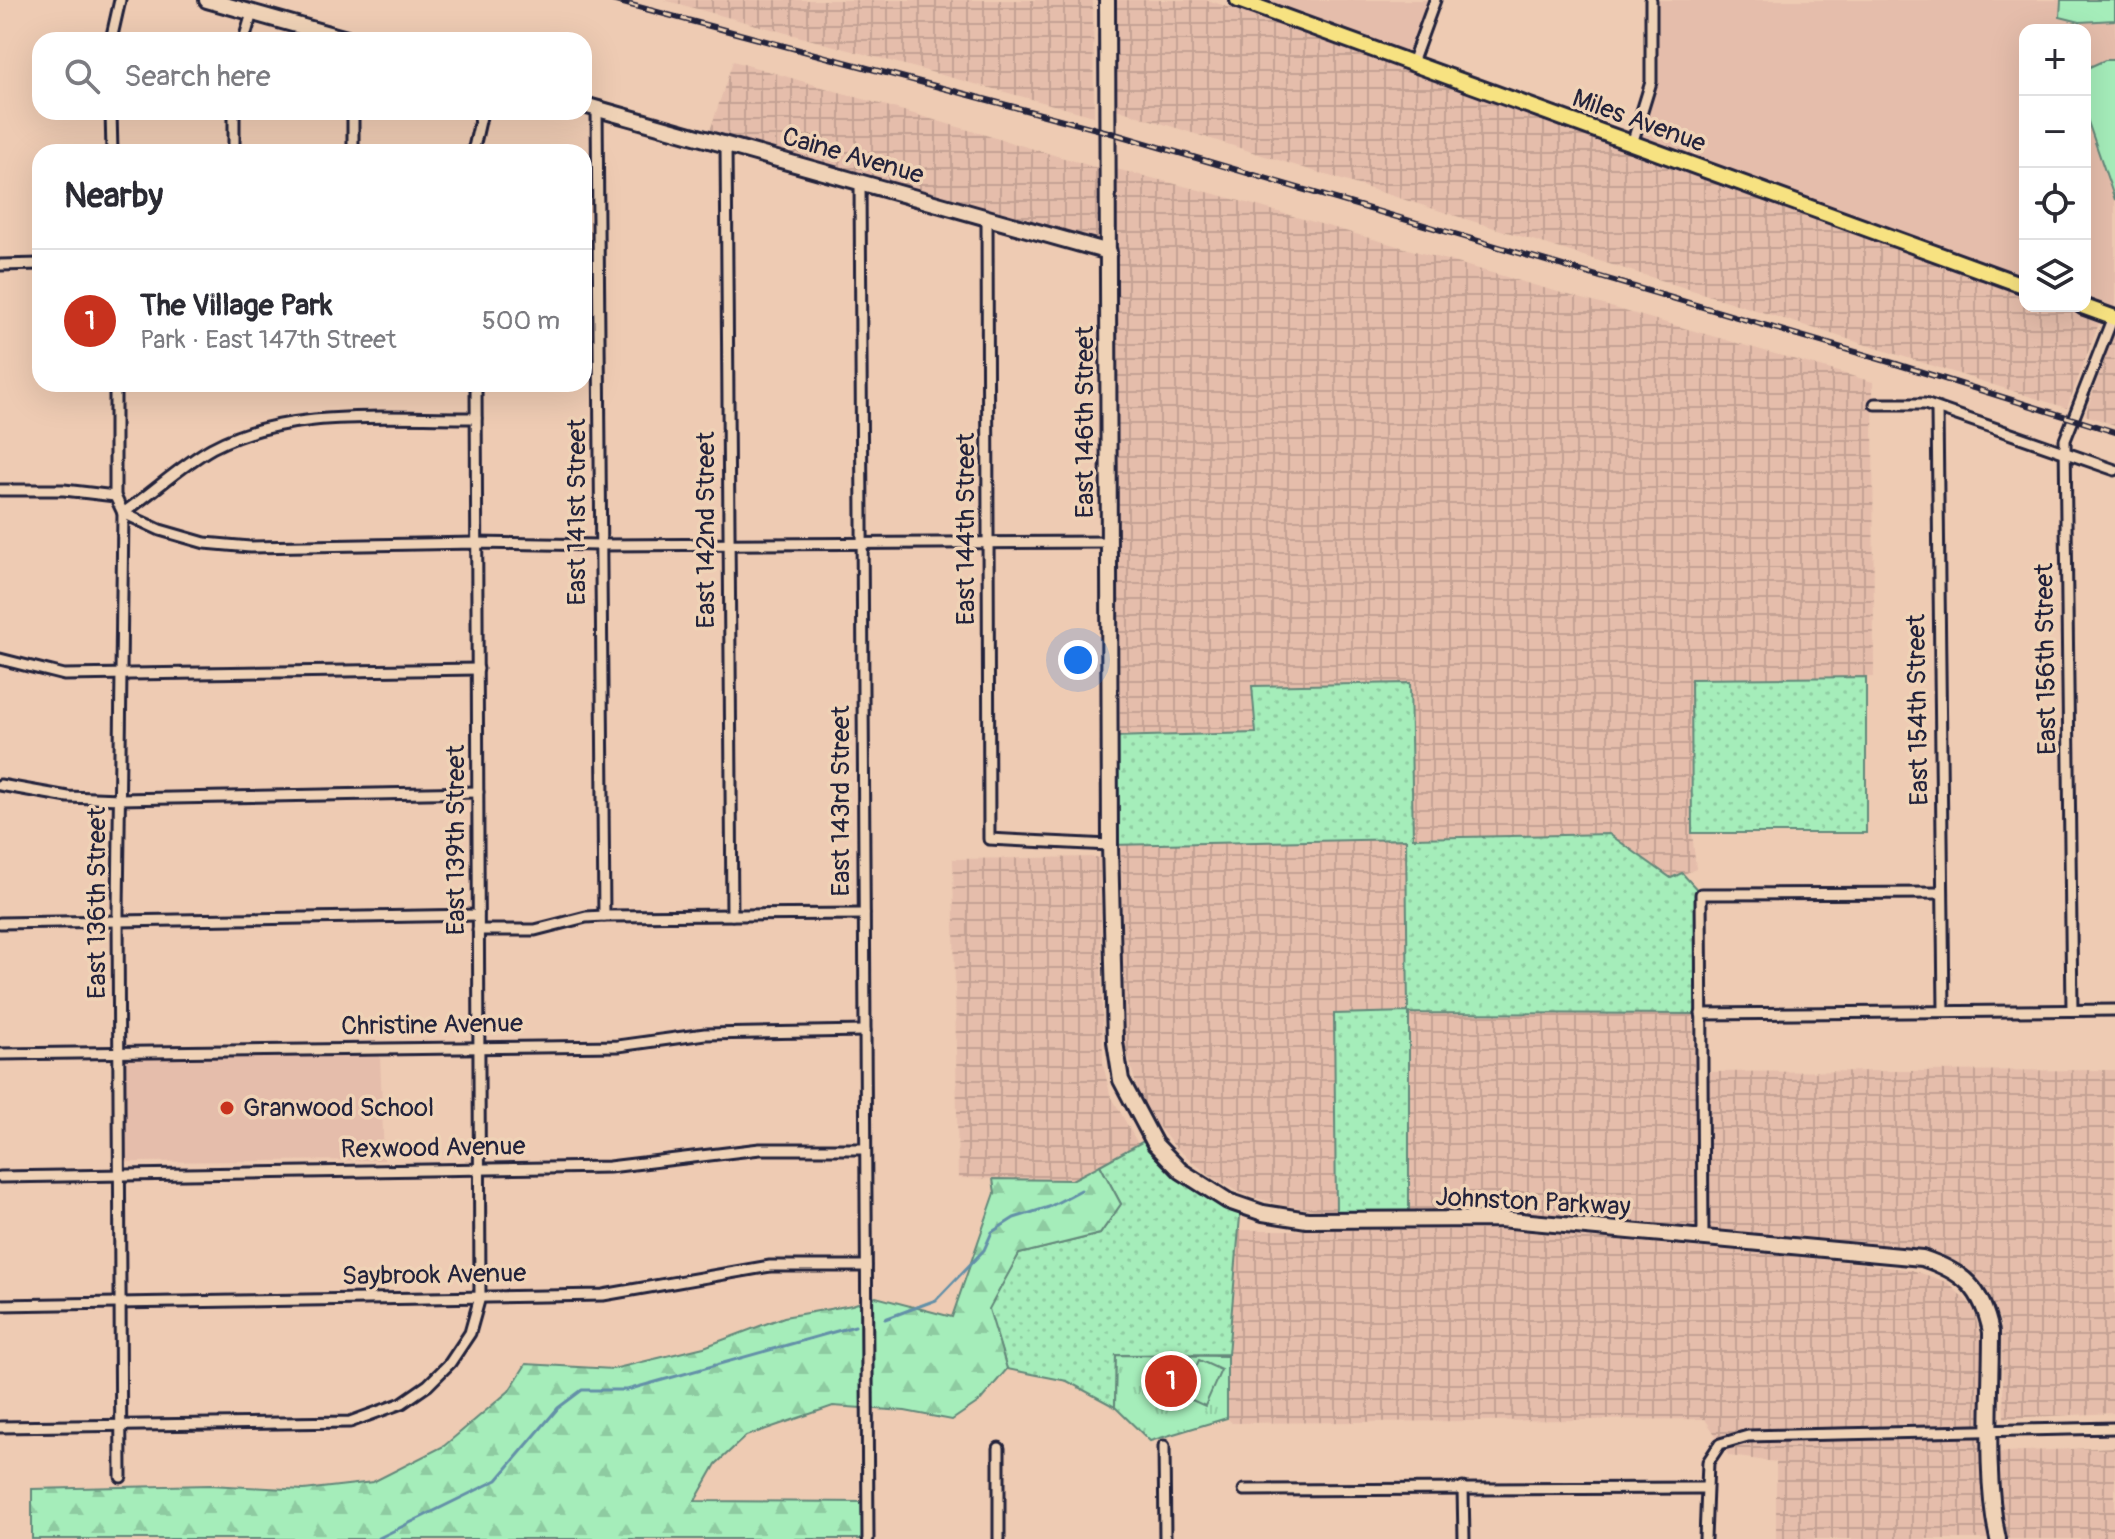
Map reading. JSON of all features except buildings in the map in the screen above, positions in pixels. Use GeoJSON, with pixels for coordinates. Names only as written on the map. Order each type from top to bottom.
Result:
{"type":"FeatureCollection","features":[{"type":"Feature","properties":{"kind":"main road","name":"Miles Avenue"},"geometry":{"type":"LineString","coordinates":[[1238,0],[2019,284]]}},
{"type":"Feature","properties":{"kind":"main road"},"geometry":{"type":"LineString","coordinates":[[2091,309],[2114,318]]}},
{"type":"Feature","properties":{"kind":"street"},"geometry":{"type":"LineString","coordinates":[[113,32],[120,0]]}},
{"type":"Feature","properties":{"kind":"street"},"geometry":{"type":"LineString","coordinates":[[207,0],[321,32]]}},
{"type":"Feature","properties":{"kind":"street","name":"East 146th Street"},"geometry":{"type":"LineString","coordinates":[[1107,0],[1110,845]]}},
{"type":"Feature","properties":{"kind":"street"},"geometry":{"type":"LineString","coordinates":[[1412,63],[1435,0]]}},
{"type":"Feature","properties":{"kind":"street"},"geometry":{"type":"LineString","coordinates":[[1632,144],[1651,82],[1651,0]]}},
{"type":"Feature","properties":{"kind":"street"},"geometry":{"type":"LineString","coordinates":[[246,32],[252,13]]}},
{"type":"Feature","properties":{"kind":"street","name":"Caine Avenue"},"geometry":{"type":"LineString","coordinates":[[592,108],[1109,252]]}},
{"type":"Feature","properties":{"kind":"street"},"geometry":{"type":"LineString","coordinates":[[111,120],[112,144]]}},
{"type":"Feature","properties":{"kind":"street"},"geometry":{"type":"LineString","coordinates":[[234,120],[234,144]]}},
{"type":"Feature","properties":{"kind":"street"},"geometry":{"type":"LineString","coordinates":[[353,120],[353,144]]}},
{"type":"Feature","properties":{"kind":"street"},"geometry":{"type":"LineString","coordinates":[[475,144],[480,120]]}},
{"type":"Feature","properties":{"kind":"street","name":"East 141st Street"},"geometry":{"type":"LineString","coordinates":[[591,120],[592,144]]}},
{"type":"Feature","properties":{"kind":"street","name":"East 142nd Street"},"geometry":{"type":"LineString","coordinates":[[726,145],[732,915]]}},
{"type":"Feature","properties":{"kind":"street","name":"East 141st Street"},"geometry":{"type":"LineString","coordinates":[[592,148],[597,250],[604,916]]}},
{"type":"Feature","properties":{"kind":"street","name":"East 143rd Street"},"geometry":{"type":"LineString","coordinates":[[860,182],[868,1539]]}},
{"type":"Feature","properties":{"kind":"street","name":"East 144th Street"},"geometry":{"type":"LineString","coordinates":[[987,218],[989,839],[1110,845]]}},
{"type":"Feature","properties":{"kind":"street"},"geometry":{"type":"LineString","coordinates":[[592,250],[597,250]]}},
{"type":"Feature","properties":{"kind":"street"},"geometry":{"type":"LineString","coordinates":[[0,265],[32,264]]}},
{"type":"Feature","properties":{"kind":"street","name":"East 156th Street"},"geometry":{"type":"LineString","coordinates":[[2072,1010],[2065,440],[2114,318]]}},
{"type":"Feature","properties":{"kind":"street","name":"East 136th Street"},"geometry":{"type":"LineString","coordinates":[[115,392],[115,496],[123,513],[119,922],[121,1477]]}},
{"type":"Feature","properties":{"kind":"street","name":"East 139th Street"},"geometry":{"type":"LineString","coordinates":[[0,1427],[350,1422],[402,1403],[428,1385],[450,1363],[470,1333],[480,1297],[476,392]]}},
{"type":"Feature","properties":{"kind":"street"},"geometry":{"type":"LineString","coordinates":[[1875,404],[1925,404],[2115,470]]}},
{"type":"Feature","properties":{"kind":"street","name":"East 154th Street"},"geometry":{"type":"LineString","coordinates":[[1937,410],[1944,1010]]}},
{"type":"Feature","properties":{"kind":"street"},"geometry":{"type":"LineString","coordinates":[[123,513],[213,447],[255,431],[304,420],[476,418]]}},
{"type":"Feature","properties":{"kind":"street"},"geometry":{"type":"LineString","coordinates":[[0,490],[64,490],[115,496]]}},
{"type":"Feature","properties":{"kind":"street"},"geometry":{"type":"LineString","coordinates":[[123,513],[160,530],[205,543],[250,547],[476,543],[1110,542]]}},
{"type":"Feature","properties":{"kind":"street"},"geometry":{"type":"LineString","coordinates":[[0,659],[64,675],[478,669]]}},
{"type":"Feature","properties":{"kind":"street"},"geometry":{"type":"LineString","coordinates":[[0,785],[68,797],[120,799],[478,792]]}},
{"type":"Feature","properties":{"kind":"street","name":"Johnston Parkway"},"geometry":{"type":"LineString","coordinates":[[1110,845],[1115,1042],[1121,1080],[1155,1144],[1181,1171],[1228,1201],[1263,1213],[1307,1220],[1499,1219],[1922,1258],[1947,1266],[1963,1276],[1976,1291],[1987,1313],[1991,1332],[1994,1519],[1998,1539]]}},
{"type":"Feature","properties":{"kind":"street"},"geometry":{"type":"LineString","coordinates":[[1703,1237],[1701,894],[1942,893]]}},
{"type":"Feature","properties":{"kind":"street"},"geometry":{"type":"LineString","coordinates":[[478,930],[535,930],[586,917],[604,916],[864,914]]}},
{"type":"Feature","properties":{"kind":"street"},"geometry":{"type":"LineString","coordinates":[[0,923],[478,915]]}},
{"type":"Feature","properties":{"kind":"street"},"geometry":{"type":"LineString","coordinates":[[1701,1014],[2115,1010]]}},
{"type":"Feature","properties":{"kind":"street","name":"Christine Avenue"},"geometry":{"type":"LineString","coordinates":[[0,1054],[618,1046],[725,1033],[865,1031]]}},
{"type":"Feature","properties":{"kind":"street","name":"Rexwood Avenue"},"geometry":{"type":"LineString","coordinates":[[0,1177],[609,1167],[774,1148],[865,1149]]}},
{"type":"Feature","properties":{"kind":"street","name":"Saybrook Avenue"},"geometry":{"type":"LineString","coordinates":[[0,1305],[603,1295],[739,1269],[866,1266]]}},
{"type":"Feature","properties":{"kind":"street"},"geometry":{"type":"LineString","coordinates":[[1705,1539],[1708,1462],[1720,1444],[1748,1436],[2115,1428]]}},
{"type":"Feature","properties":{"kind":"street"},"geometry":{"type":"LineString","coordinates":[[1164,1446],[1165,1539]]}},
{"type":"Feature","properties":{"kind":"street"},"geometry":{"type":"LineString","coordinates":[[999,1448],[999,1539]]}},
{"type":"Feature","properties":{"kind":"street"},"geometry":{"type":"LineString","coordinates":[[1463,1488],[1464,1539]]}},
{"type":"Feature","properties":{"kind":"street"},"geometry":{"type":"LineString","coordinates":[[1244,1490],[1705,1488]]}},
{"type":"Feature","properties":{"kind":"shaded area"},"geometry":{"type":"Polygon","coordinates":[[[664,0],[1093,0],[1094,116],[664,0]]]}},
{"type":"Feature","properties":{"kind":"shaded area"},"geometry":{"type":"Polygon","coordinates":[[[1116,0],[1208,0],[2019,289],[2019,312],[2084,312],[2101,318],[2067,408],[1116,109],[1116,0]]]}},
{"type":"Feature","properties":{"kind":"shaded area"},"geometry":{"type":"Polygon","coordinates":[[[1236,0],[1435,0],[1412,63],[1236,0]]]}},
{"type":"Feature","properties":{"kind":"shaded area"},"geometry":{"type":"Polygon","coordinates":[[[1651,0],[2115,0],[2115,317],[2091,308],[2091,24],[2019,24],[2019,283],[1632,144],[1645,105],[1651,0]]]}},
{"type":"Feature","properties":{"kind":"shaded area"},"geometry":{"type":"Polygon","coordinates":[[[733,61],[1108,171],[1109,252],[707,140],[733,61]]]}},
{"type":"Feature","properties":{"kind":"shaded area"},"geometry":{"type":"Polygon","coordinates":[[[1116,169],[1219,195],[1873,382],[1874,677],[1691,680],[1692,833],[1696,869],[1672,879],[1608,834],[1413,838],[1409,683],[1252,687],[1257,733],[1120,735],[1116,169]]]}},
{"type":"Feature","properties":{"kind":"shaded area"},"geometry":{"type":"Polygon","coordinates":[[[2115,330],[2115,425],[2085,415],[2115,330]]]}},
{"type":"Feature","properties":{"kind":"shaded area"},"geometry":{"type":"Polygon","coordinates":[[[1406,840],[1693,1013],[1694,1072],[2115,1070],[2115,1413],[2004,1418],[2001,1324],[1992,1301],[1977,1279],[1956,1261],[1913,1249],[1509,1212],[1409,1212],[1408,1013],[1334,1014],[1336,1212],[1281,1205],[1243,1194],[1210,1176],[1175,1147],[1142,1107],[1125,1044],[1121,843],[1406,840]]]}},
{"type":"Feature","properties":{"kind":"shaded area"},"geometry":{"type":"Polygon","coordinates":[[[1100,857],[1103,1064],[1110,1094],[1138,1144],[1073,1180],[958,1178],[953,859],[1100,857]]]}},
{"type":"Feature","properties":{"kind":"shaded area"},"geometry":{"type":"Polygon","coordinates":[[[380,1055],[384,1160],[126,1162],[126,1058],[380,1055]]]}},
{"type":"Feature","properties":{"kind":"shaded area"},"geometry":{"type":"Polygon","coordinates":[[[1238,1230],[1508,1230],[1832,1260],[1912,1270],[1947,1282],[1973,1307],[1981,1338],[1984,1453],[2115,1447],[2115,1539],[1776,1539],[1776,1462],[1729,1456],[1705,1419],[1232,1423],[1227,1418],[1227,1356],[1238,1230]]]}},
{"type":"Feature","properties":{"kind":"green space"},"geometry":{"type":"Polygon","coordinates":[[[2061,0],[2115,0],[2115,20],[2080,22],[2060,17],[2061,0]]]}},
{"type":"Feature","properties":{"kind":"green space"},"geometry":{"type":"Polygon","coordinates":[[[2105,60],[2115,60],[2115,200],[2091,130],[2091,66],[2105,60]]]}},
{"type":"Feature","properties":{"kind":"green space"},"geometry":{"type":"Polygon","coordinates":[[[1866,677],[1866,833],[1692,833],[1691,679],[1866,677]]]}},
{"type":"Feature","properties":{"kind":"green space"},"geometry":{"type":"Polygon","coordinates":[[[1410,683],[1413,838],[1609,834],[1671,878],[1682,873],[1701,894],[1701,1014],[1409,1013],[1409,1212],[1336,1212],[1334,1014],[1408,1012],[1406,839],[1110,845],[1110,737],[1256,733],[1252,686],[1410,683]]]}},
{"type":"Feature","properties":{"kind":"green space"},"geometry":{"type":"Polygon","coordinates":[[[1151,1137],[1155,1144],[1241,1205],[1228,1354],[1116,1355],[1115,1407],[1067,1381],[1007,1369],[988,1309],[1019,1254],[1100,1234],[1121,1204],[1100,1165],[1151,1137]]]}},
{"type":"Feature","properties":{"kind":"green space"},"geometry":{"type":"Polygon","coordinates":[[[1100,1165],[1121,1204],[1100,1234],[1019,1254],[989,1309],[1007,1369],[980,1401],[952,1420],[905,1411],[833,1406],[746,1436],[716,1464],[695,1501],[868,1502],[868,1539],[32,1539],[32,1489],[210,1485],[304,1490],[373,1482],[444,1446],[509,1391],[526,1364],[613,1369],[704,1347],[784,1317],[852,1305],[876,1297],[952,1317],[995,1193],[993,1179],[1072,1180],[1100,1165]]]}},
{"type":"Feature","properties":{"kind":"green space"},"geometry":{"type":"Polygon","coordinates":[[[1116,1355],[1227,1356],[1227,1418],[1150,1441],[1115,1407],[1116,1355]]]}},
{"type":"Feature","properties":{"kind":"green space"},"geometry":{"type":"Polygon","coordinates":[[[1199,1360],[1221,1370],[1205,1406],[1183,1396],[1199,1360]]]}},
{"type":"Feature","properties":{"kind":"waterway"},"geometry":{"type":"LineString","coordinates":[[885,1319],[936,1300],[984,1250],[992,1232],[1014,1218],[1049,1207],[1081,1190]]}},
{"type":"Feature","properties":{"kind":"waterway"},"geometry":{"type":"LineString","coordinates":[[377,1539],[497,1480],[558,1408],[582,1390],[627,1390],[855,1326]]}},
{"type":"Feature","properties":{"kind":"railway"},"geometry":{"type":"LineString","coordinates":[[612,0],[1108,132],[1893,363],[2115,432]]}},
{"type":"Feature","properties":{"kind":"place","name":"Granwood School"},"geometry":{"type":"Point","coordinates":[227,1108]}},
{"type":"Feature","properties":{"kind":"place","name":"The Village Park"},"geometry":{"type":"Point","coordinates":[1171,1381]}}]}
